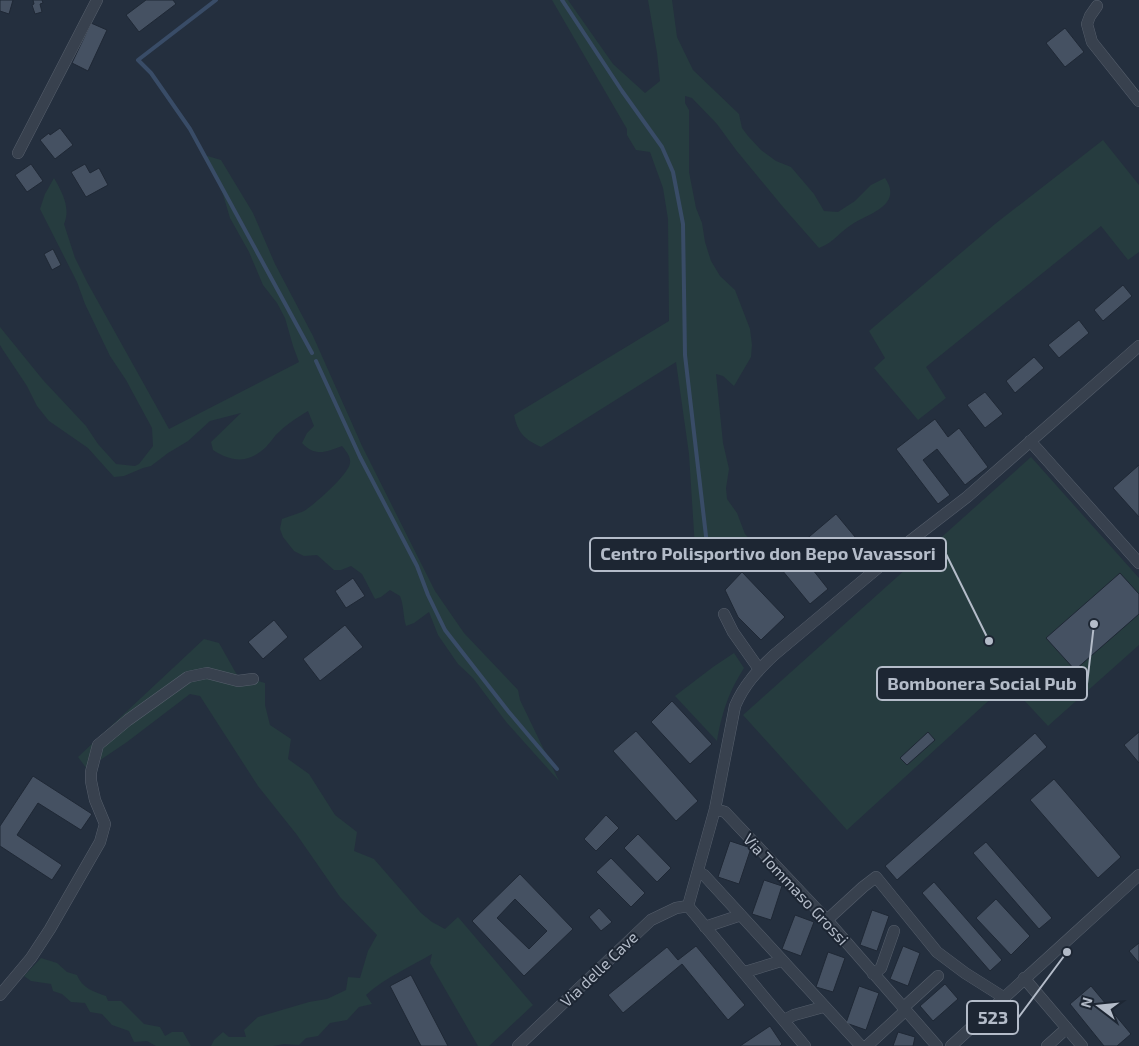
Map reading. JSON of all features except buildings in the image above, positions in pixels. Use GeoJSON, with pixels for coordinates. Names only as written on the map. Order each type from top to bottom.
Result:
{"type":"FeatureCollection","features":[{"type":"Feature","properties":{"kind":"street"},"geometry":{"type":"LineString","coordinates":[[18,153],[97,0]]}},
{"type":"Feature","properties":{"kind":"street"},"geometry":{"type":"LineString","coordinates":[[1097,6],[1086,24],[1092,42],[1139,101]]}},
{"type":"Feature","properties":{"kind":"street"},"geometry":{"type":"LineString","coordinates":[[805,1046],[688,906],[715,809],[736,706],[746,685],[759,669],[910,541],[967,497],[1139,346]]}},
{"type":"Feature","properties":{"kind":"street"},"geometry":{"type":"LineString","coordinates":[[1030,441],[1139,563]]}},
{"type":"Feature","properties":{"kind":"street"},"geometry":{"type":"LineString","coordinates":[[724,614],[759,669]]}},
{"type":"Feature","properties":{"kind":"street"},"geometry":{"type":"LineString","coordinates":[[0,995],[30,958],[50,929],[100,842],[105,824],[95,800],[90,781],[98,745],[128,720],[188,677],[207,673],[238,681],[253,680]]}},
{"type":"Feature","properties":{"kind":"street","name":"Via Tommaso Grossi"},"geometry":{"type":"LineString","coordinates":[[715,809],[725,812],[827,920],[937,1046]]}},
{"type":"Feature","properties":{"kind":"street"},"geometry":{"type":"LineString","coordinates":[[698,872],[704,875],[861,1046]]}},
{"type":"Feature","properties":{"kind":"street"},"geometry":{"type":"LineString","coordinates":[[951,1046],[1139,875]]}},
{"type":"Feature","properties":{"kind":"street"},"geometry":{"type":"LineString","coordinates":[[827,920],[873,878],[876,878],[938,952],[965,973],[1003,998]]}},
{"type":"Feature","properties":{"kind":"street","name":"Via delle Cave"},"geometry":{"type":"LineString","coordinates":[[518,1046],[651,920],[676,908],[688,906]]}},
{"type":"Feature","properties":{"kind":"street"},"geometry":{"type":"LineString","coordinates":[[705,927],[741,915]]}},
{"type":"Feature","properties":{"kind":"street"},"geometry":{"type":"LineString","coordinates":[[873,974],[881,968],[894,931]]}},
{"type":"Feature","properties":{"kind":"street"},"geometry":{"type":"LineString","coordinates":[[745,972],[781,960]]}},
{"type":"Feature","properties":{"kind":"street"},"geometry":{"type":"LineString","coordinates":[[868,1046],[938,976]]}},
{"type":"Feature","properties":{"kind":"street"},"geometry":{"type":"LineString","coordinates":[[1024,978],[1082,1046]]}},
{"type":"Feature","properties":{"kind":"street"},"geometry":{"type":"LineString","coordinates":[[784,1020],[823,1006]]}},
{"type":"Feature","properties":{"kind":"street"},"geometry":{"type":"LineString","coordinates":[[1048,1046],[1067,1028]]}},
{"type":"Feature","properties":{"kind":"green space"},"geometry":{"type":"Polygon","coordinates":[[[552,0],[568,0],[613,64],[645,93],[660,81],[648,0],[672,0],[677,37],[693,70],[739,114],[742,128],[761,150],[776,161],[791,167],[814,194],[824,211],[838,212],[855,201],[871,185],[885,178],[890,187],[888,201],[883,207],[849,226],[829,243],[819,248],[736,150],[717,124],[692,98],[685,96],[685,103],[689,110],[689,172],[705,242],[711,261],[720,276],[735,290],[750,329],[751,357],[734,386],[723,376],[716,374],[723,443],[729,469],[726,488],[727,499],[737,513],[745,534],[758,548],[710,541],[708,537],[695,548],[689,454],[676,362],[541,447],[526,438],[518,426],[514,415],[669,321],[668,219],[663,188],[650,152],[636,150],[627,135],[627,129],[552,0]]]}},
{"type":"Feature","properties":{"kind":"green space"},"geometry":{"type":"Polygon","coordinates":[[[1103,140],[1139,185],[1139,252],[1128,260],[1101,226],[926,367],[946,398],[918,420],[874,368],[885,358],[869,331],[995,224],[1103,140]]]}},
{"type":"Feature","properties":{"kind":"green space"},"geometry":{"type":"Polygon","coordinates":[[[204,155],[221,160],[253,213],[275,264],[313,336],[362,446],[435,591],[464,633],[518,690],[520,700],[559,781],[507,723],[473,678],[458,664],[438,635],[429,612],[414,623],[406,626],[400,596],[390,590],[375,599],[362,574],[351,566],[341,570],[334,570],[317,555],[304,556],[294,551],[283,537],[280,529],[282,519],[304,511],[315,503],[338,481],[350,463],[349,456],[342,446],[316,452],[302,443],[307,433],[314,426],[308,411],[282,429],[266,447],[253,456],[234,459],[213,450],[211,442],[241,413],[210,421],[188,441],[151,466],[124,476],[114,477],[88,448],[49,421],[37,406],[27,386],[0,345],[0,327],[43,380],[86,426],[98,444],[116,464],[135,466],[139,464],[153,446],[152,428],[126,380],[110,356],[85,304],[77,282],[40,209],[45,194],[54,178],[65,200],[67,212],[64,224],[75,258],[169,429],[299,362],[285,318],[277,303],[263,285],[249,252],[230,218],[219,181],[204,155]]]}},
{"type":"Feature","properties":{"kind":"green space"},"geometry":{"type":"Polygon","coordinates":[[[1031,457],[1139,578],[1139,594],[1120,573],[1047,638],[1075,670],[1139,614],[1139,645],[1048,726],[1008,683],[847,830],[743,715],[1031,457]],[[928,733],[901,758],[907,765],[935,740],[928,733]]]}},
{"type":"Feature","properties":{"kind":"green space"},"geometry":{"type":"Polygon","coordinates":[[[204,639],[219,643],[237,675],[265,683],[265,705],[270,725],[291,739],[288,759],[309,774],[335,815],[357,832],[354,851],[374,859],[421,913],[432,922],[445,929],[458,917],[533,1005],[489,1046],[478,1046],[430,963],[432,954],[390,978],[366,995],[372,1004],[359,1007],[347,1020],[330,1023],[318,1036],[306,1038],[299,1045],[211,1046],[214,1040],[223,1032],[229,1037],[246,1037],[244,1030],[258,1017],[309,1002],[327,999],[346,990],[348,977],[360,978],[368,951],[377,935],[340,897],[297,835],[258,786],[200,696],[190,694],[127,742],[87,769],[78,757],[204,639]]]}},
{"type":"Feature","properties":{"kind":"green space"},"geometry":{"type":"Polygon","coordinates":[[[734,653],[744,668],[726,703],[717,741],[675,696],[734,653]]]}},
{"type":"Feature","properties":{"kind":"green space"},"geometry":{"type":"Polygon","coordinates":[[[41,958],[57,963],[67,972],[77,975],[85,986],[106,996],[108,1001],[121,1001],[144,1024],[160,1027],[165,1036],[172,1032],[183,1032],[191,1046],[156,1046],[147,1041],[134,1042],[129,1031],[112,1025],[102,1014],[90,1012],[85,1003],[71,1002],[62,994],[53,991],[51,984],[31,981],[24,976],[41,958]]]}},
{"type":"Feature","properties":{"kind":"waterway"},"geometry":{"type":"LineString","coordinates":[[216,0],[138,60],[151,73],[190,129],[312,353]]}},
{"type":"Feature","properties":{"kind":"waterway"},"geometry":{"type":"LineString","coordinates":[[562,0],[622,91],[662,147],[673,172],[683,224],[685,355],[709,562]]}},
{"type":"Feature","properties":{"kind":"waterway"},"geometry":{"type":"LineString","coordinates":[[316,361],[360,457],[417,566],[428,595],[445,630],[508,711],[557,769]]}},
{"type":"Feature","properties":{"kind":"place","name":"Bombonera Social Pub"},"geometry":{"type":"Point","coordinates":[1094,624]}},
{"type":"Feature","properties":{"kind":"place","name":"Centro Polisportivo don Bepo Vavassori"},"geometry":{"type":"Point","coordinates":[989,641]}},
{"type":"Feature","properties":{"kind":"place","name":"523"},"geometry":{"type":"Point","coordinates":[1067,952]}}]}
